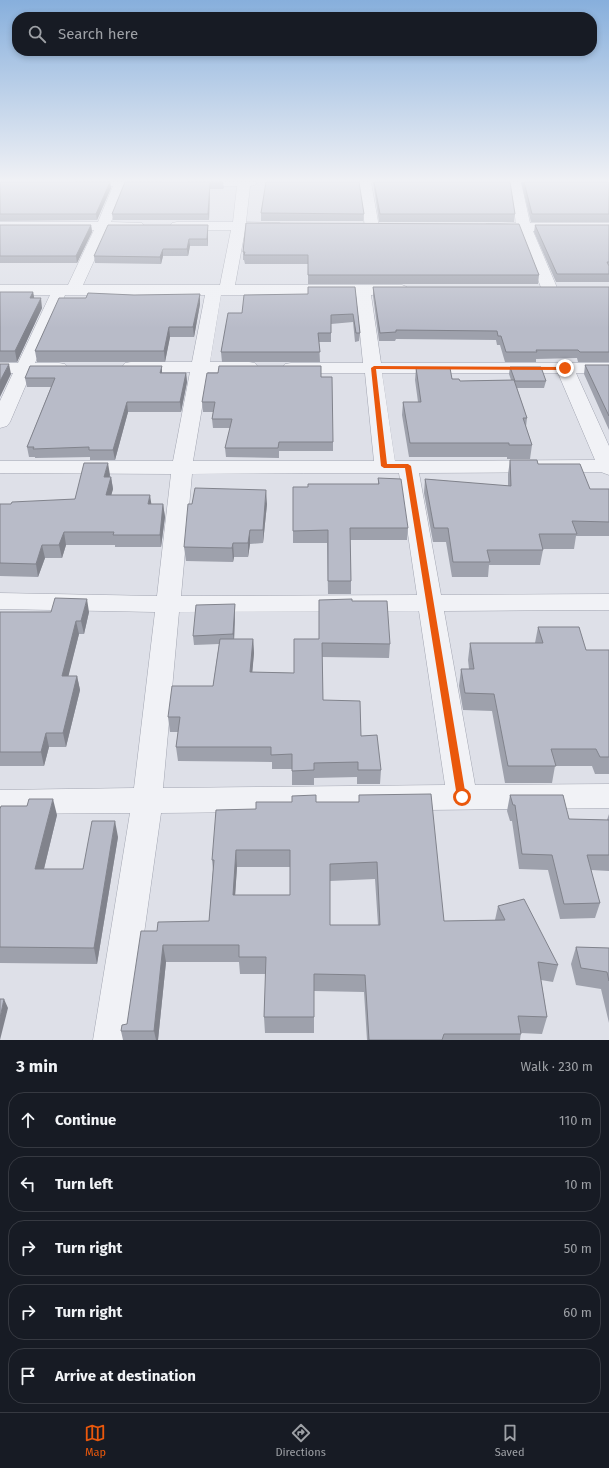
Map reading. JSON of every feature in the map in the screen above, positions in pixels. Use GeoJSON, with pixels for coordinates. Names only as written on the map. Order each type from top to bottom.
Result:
{"type":"FeatureCollection","features":[{"type":"Feature","properties":{"kind":"street"},"geometry":{"type":"LineString","coordinates":[[0,422],[24,368],[100,231]]}},
{"type":"Feature","properties":{"kind":"street"},"geometry":{"type":"LineString","coordinates":[[111,1040],[147,802],[182,468],[200,367],[238,231]]}},
{"type":"Feature","properties":{"kind":"street"},"geometry":{"type":"LineString","coordinates":[[526,231],[557,290],[534,290]]}},
{"type":"Feature","properties":{"kind":"street"},"geometry":{"type":"LineString","coordinates":[[0,290],[418,290]]}},
{"type":"Feature","properties":{"kind":"street"},"geometry":{"type":"LineString","coordinates":[[363,290],[374,368],[396,466],[431,603],[462,797]]}},
{"type":"Feature","properties":{"kind":"street"},"geometry":{"type":"LineString","coordinates":[[0,368],[72,368]]}},
{"type":"Feature","properties":{"kind":"street"},"geometry":{"type":"LineString","coordinates":[[112,368],[609,368]]}},
{"type":"Feature","properties":{"kind":"street"},"geometry":{"type":"LineString","coordinates":[[0,467],[609,467],[565,368]]}},
{"type":"Feature","properties":{"kind":"street"},"geometry":{"type":"LineString","coordinates":[[0,601],[167,604],[609,602]]}},
{"type":"Feature","properties":{"kind":"street"},"geometry":{"type":"LineString","coordinates":[[0,802],[147,802],[609,796]]}},
{"type":"Feature","properties":{"kind":"building"},"geometry":{"type":"Polygon","coordinates":[[[0,231],[88,231],[76,256],[0,256],[0,231]]]}},
{"type":"Feature","properties":{"kind":"building"},"geometry":{"type":"Polygon","coordinates":[[[106,231],[208,231],[207,239],[189,239],[187,249],[163,249],[160,257],[94,256],[106,231]]]}},
{"type":"Feature","properties":{"kind":"building"},"geometry":{"type":"Polygon","coordinates":[[[245,231],[522,231],[539,275],[308,275],[308,255],[244,255],[245,252],[243,252],[245,231]]]}},
{"type":"Feature","properties":{"kind":"building"},"geometry":{"type":"Polygon","coordinates":[[[537,231],[609,231],[609,262],[607,262],[609,266],[609,274],[557,274],[537,231]]]}},
{"type":"Feature","properties":{"kind":"building"},"geometry":{"type":"Polygon","coordinates":[[[308,287],[355,287],[360,333],[356,333],[353,314],[331,315],[331,333],[318,333],[320,352],[221,352],[228,313],[242,313],[244,295],[308,294],[308,287]]]}},
{"type":"Feature","properties":{"kind":"building"},"geometry":{"type":"Polygon","coordinates":[[[373,287],[609,287],[609,352],[536,350],[537,352],[506,352],[501,336],[498,336],[497,331],[396,330],[396,332],[380,333],[373,287]]]}},
{"type":"Feature","properties":{"kind":"building"},"geometry":{"type":"Polygon","coordinates":[[[0,292],[33,292],[30,298],[41,298],[15,351],[0,351],[0,292]]]}},
{"type":"Feature","properties":{"kind":"building"},"geometry":{"type":"Polygon","coordinates":[[[88,293],[134,295],[200,294],[193,327],[169,327],[164,351],[35,351],[59,298],[86,298],[88,293]]]}},
{"type":"Feature","properties":{"kind":"building"},"geometry":{"type":"Polygon","coordinates":[[[0,364],[9,364],[0,381],[0,364]]]}},
{"type":"Feature","properties":{"kind":"building"},"geometry":{"type":"Polygon","coordinates":[[[585,365],[609,365],[609,416],[585,365]]]}},
{"type":"Feature","properties":{"kind":"building"},"geometry":{"type":"Polygon","coordinates":[[[30,366],[162,366],[160,373],[186,373],[180,402],[127,402],[113,450],[89,450],[89,447],[33,449],[34,447],[27,447],[55,378],[25,378],[30,366]]]}},
{"type":"Feature","properties":{"kind":"building"},"geometry":{"type":"Polygon","coordinates":[[[219,366],[321,366],[321,377],[332,377],[333,442],[279,442],[278,448],[225,448],[232,419],[212,419],[215,402],[202,402],[207,373],[218,373],[219,366]]]}},
{"type":"Feature","properties":{"kind":"building"},"geometry":{"type":"Polygon","coordinates":[[[510,367],[541,367],[546,381],[515,381],[510,367]]]}},
{"type":"Feature","properties":{"kind":"building"},"geometry":{"type":"Polygon","coordinates":[[[416,368],[450,368],[452,379],[459,379],[460,381],[514,380],[527,418],[523,418],[532,445],[509,445],[509,443],[410,443],[403,402],[421,402],[416,368]]]}},
{"type":"Feature","properties":{"kind":"building"},"geometry":{"type":"Polygon","coordinates":[[[510,460],[537,460],[538,464],[580,464],[590,489],[609,489],[609,522],[572,521],[577,534],[539,534],[543,550],[487,550],[490,562],[453,562],[448,528],[434,528],[425,479],[511,486],[510,460]]]}},
{"type":"Feature","properties":{"kind":"building"},"geometry":{"type":"Polygon","coordinates":[[[84,463],[108,463],[104,477],[111,477],[106,495],[150,495],[148,504],[163,504],[160,535],[113,535],[114,532],[64,532],[59,545],[42,545],[36,564],[0,563],[0,504],[75,499],[84,463]]]}},
{"type":"Feature","properties":{"kind":"building"},"geometry":{"type":"Polygon","coordinates":[[[378,478],[401,479],[408,528],[350,528],[351,581],[328,581],[328,530],[293,531],[293,487],[308,487],[308,484],[379,484],[378,478]]]}},
{"type":"Feature","properties":{"kind":"building"},"geometry":{"type":"Polygon","coordinates":[[[195,488],[266,490],[263,530],[250,530],[248,543],[233,543],[232,548],[184,547],[188,504],[192,504],[195,488]]]}},
{"type":"Feature","properties":{"kind":"building"},"geometry":{"type":"Polygon","coordinates":[[[55,598],[87,599],[81,621],[76,621],[62,676],[77,676],[63,733],[46,733],[41,752],[0,752],[0,612],[51,612],[55,598]]]}},
{"type":"Feature","properties":{"kind":"building"},"geometry":{"type":"Polygon","coordinates":[[[352,599],[352,601],[387,601],[390,644],[322,643],[323,700],[360,701],[361,736],[377,735],[381,770],[358,770],[358,762],[314,763],[314,770],[292,771],[292,754],[271,755],[271,747],[176,747],[180,717],[168,717],[172,686],[213,686],[220,639],[253,639],[250,672],[294,673],[294,639],[319,639],[319,600],[352,599]]]}},
{"type":"Feature","properties":{"kind":"building"},"geometry":{"type":"Polygon","coordinates":[[[235,604],[233,634],[193,636],[196,605],[235,604]]]}},
{"type":"Feature","properties":{"kind":"building"},"geometry":{"type":"Polygon","coordinates":[[[538,627],[579,627],[586,650],[609,650],[609,757],[600,757],[596,749],[551,749],[556,766],[508,766],[494,694],[465,693],[461,669],[474,669],[470,643],[543,643],[538,627]]]}},
{"type":"Feature","properties":{"kind":"building"},"geometry":{"type":"Polygon","coordinates":[[[431,794],[444,921],[505,920],[498,906],[524,899],[558,965],[538,962],[547,1017],[518,1016],[521,1034],[444,1034],[442,1040],[369,1040],[365,975],[314,974],[314,1017],[264,1017],[266,957],[239,957],[239,945],[163,945],[154,1031],[121,1031],[122,1025],[127,1024],[141,931],[157,931],[158,922],[209,921],[216,810],[256,809],[256,802],[292,802],[292,796],[316,795],[316,802],[359,802],[359,795],[431,794]],[[236,850],[233,895],[290,895],[290,850],[236,850]],[[377,862],[330,864],[330,925],[380,925],[377,862]]]}},
{"type":"Feature","properties":{"kind":"building"},"geometry":{"type":"Polygon","coordinates":[[[510,795],[563,795],[569,819],[609,820],[609,855],[587,855],[600,903],[564,904],[552,855],[522,854],[515,805],[513,805],[510,795]]]}},
{"type":"Feature","properties":{"kind":"building"},"geometry":{"type":"Polygon","coordinates":[[[29,799],[53,799],[35,869],[83,869],[92,821],[115,821],[94,948],[0,947],[0,809],[1,806],[27,806],[29,799]]]}},
{"type":"Feature","properties":{"kind":"building"},"geometry":{"type":"Polygon","coordinates":[[[576,947],[609,948],[609,981],[607,972],[581,968],[576,947]]]}},
{"type":"Feature","properties":{"kind":"building"},"geometry":{"type":"Polygon","coordinates":[[[0,999],[4,999],[0,1018],[0,999]]]}},
{"type":"Feature","properties":{"kind":"route"},"geometry":{"type":"LineString","coordinates":[[462,797],[408,466],[384,466],[374,368],[565,368]]}}]}
